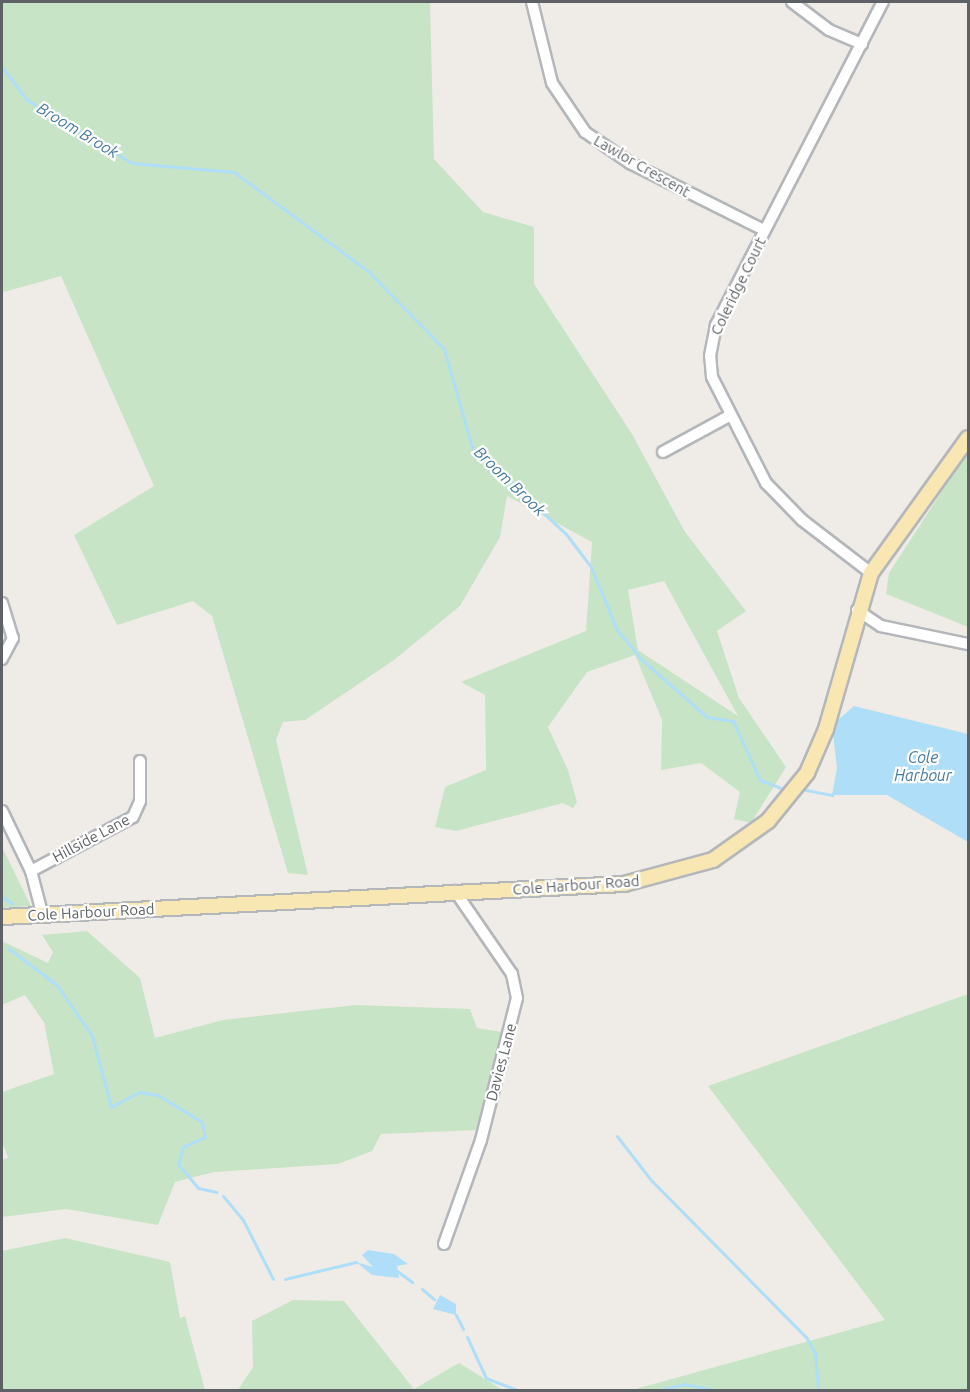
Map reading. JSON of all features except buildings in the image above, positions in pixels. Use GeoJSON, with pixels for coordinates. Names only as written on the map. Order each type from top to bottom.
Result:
{"type":"FeatureCollection","features":[{"type":"Feature","properties":{"kind":"main road","name":"Cole Harbour Road"},"geometry":{"type":"LineString","coordinates":[[2,916],[640,881],[692,868],[742,842],[785,804],[813,762],[857,610],[871,573],[969,438]]}},
{"type":"Feature","properties":{"kind":"street","name":"Lawlor Crescent"},"geometry":{"type":"LineString","coordinates":[[532,2],[552,83],[585,132],[615,154],[764,230]]}},
{"type":"Feature","properties":{"kind":"street"},"geometry":{"type":"LineString","coordinates":[[792,2],[821,25],[862,44]]}},
{"type":"Feature","properties":{"kind":"street","name":"Coleridge Court"},"geometry":{"type":"LineString","coordinates":[[871,573],[782,502],[752,462],[712,377],[711,340],[764,230],[883,2]]}},
{"type":"Feature","properties":{"kind":"street"},"geometry":{"type":"LineString","coordinates":[[663,452],[731,415]]}},
{"type":"Feature","properties":{"kind":"street"},"geometry":{"type":"LineString","coordinates":[[2,603],[13,640],[2,659]]}},
{"type":"Feature","properties":{"kind":"street"},"geometry":{"type":"LineString","coordinates":[[857,610],[881,626],[969,644]]}},
{"type":"Feature","properties":{"kind":"street","name":"Hillside Lane"},"geometry":{"type":"LineString","coordinates":[[31,870],[133,817],[140,801],[141,761]]}},
{"type":"Feature","properties":{"kind":"street"},"geometry":{"type":"LineString","coordinates":[[2,811],[31,870],[42,914]]}},
{"type":"Feature","properties":{"kind":"street","name":"Davies Lane"},"geometry":{"type":"LineString","coordinates":[[444,1244],[481,1140],[517,998],[512,974],[455,891]]}},
{"type":"Feature","properties":{"kind":"green space"},"geometry":{"type":"Polygon","coordinates":[[[2,2],[430,2],[434,159],[483,212],[534,227],[534,284],[632,434],[685,532],[746,611],[717,631],[739,698],[786,767],[751,823],[734,819],[740,792],[701,763],[661,770],[662,720],[635,655],[587,672],[548,727],[568,770],[577,802],[573,808],[563,803],[456,831],[435,827],[445,787],[486,770],[485,695],[461,682],[586,631],[592,542],[507,496],[500,537],[460,606],[394,660],[305,720],[283,722],[276,740],[308,875],[288,873],[212,616],[193,601],[117,625],[74,535],[154,486],[61,276],[4,292],[2,288],[2,2]],[[664,581],[628,590],[638,650],[738,716],[664,581]]]}},
{"type":"Feature","properties":{"kind":"green space"},"geometry":{"type":"Polygon","coordinates":[[[968,451],[968,627],[886,594],[889,573],[968,451]]]}},
{"type":"Feature","properties":{"kind":"green space"},"geometry":{"type":"Polygon","coordinates":[[[2,847],[31,906],[2,908],[2,847]]]}},
{"type":"Feature","properties":{"kind":"green space"},"geometry":{"type":"Polygon","coordinates":[[[87,931],[140,978],[155,1038],[223,1020],[355,1005],[470,1009],[477,1028],[502,1032],[479,1130],[381,1134],[372,1151],[338,1164],[214,1172],[175,1182],[158,1225],[66,1209],[2,1217],[2,1160],[8,1158],[2,1141],[2,1092],[54,1074],[44,1022],[25,995],[2,1005],[2,941],[48,963],[53,952],[42,935],[87,931]]]}},
{"type":"Feature","properties":{"kind":"green space"},"geometry":{"type":"Polygon","coordinates":[[[968,994],[968,1390],[632,1390],[885,1320],[708,1086],[968,994]]]}},
{"type":"Feature","properties":{"kind":"green space"},"geometry":{"type":"Polygon","coordinates":[[[65,1238],[170,1262],[180,1318],[185,1316],[205,1390],[2,1390],[2,1251],[65,1238]]]}},
{"type":"Feature","properties":{"kind":"green space"},"geometry":{"type":"Polygon","coordinates":[[[293,1300],[344,1301],[414,1389],[459,1363],[503,1390],[238,1390],[253,1367],[252,1321],[293,1300]]]}},
{"type":"Feature","properties":{"kind":"water","name":"Cole Harbour"},"geometry":{"type":"Polygon","coordinates":[[[854,706],[968,734],[968,842],[887,795],[832,795],[837,768],[832,725],[854,706]]]}},
{"type":"Feature","properties":{"kind":"water"},"geometry":{"type":"Polygon","coordinates":[[[368,1250],[394,1254],[408,1264],[397,1266],[399,1278],[372,1275],[356,1262],[373,1267],[362,1255],[368,1250]]]}},
{"type":"Feature","properties":{"kind":"water"},"geometry":{"type":"Polygon","coordinates":[[[440,1295],[456,1304],[456,1315],[433,1309],[440,1295]]]}},
{"type":"Feature","properties":{"kind":"waterway","name":"Broom Brook"},"geometry":{"type":"LineString","coordinates":[[2,67],[27,100],[132,163],[234,172],[368,271],[444,349],[472,447],[566,534],[591,567],[617,630],[641,659],[707,717],[733,721],[760,780],[788,791]]}},
{"type":"Feature","properties":{"kind":"waterway","name":"Broom Brook"},"geometry":{"type":"LineString","coordinates":[[801,789],[832,795]]}},
{"type":"Feature","properties":{"kind":"waterway"},"geometry":{"type":"LineString","coordinates":[[2,897],[12,903]]}},
{"type":"Feature","properties":{"kind":"waterway"},"geometry":{"type":"LineString","coordinates":[[8,948],[57,985],[92,1036],[111,1107],[139,1092],[158,1095],[202,1122],[205,1137],[183,1147],[178,1164],[198,1188],[217,1192]]}},
{"type":"Feature","properties":{"kind":"waterway"},"geometry":{"type":"LineString","coordinates":[[617,1136],[651,1180],[806,1337],[815,1353],[818,1390]]}},
{"type":"Feature","properties":{"kind":"waterway"},"geometry":{"type":"LineString","coordinates":[[223,1196],[243,1220],[273,1279]]}},
{"type":"Feature","properties":{"kind":"waterway"},"geometry":{"type":"LineString","coordinates":[[285,1279],[356,1262]]}},
{"type":"Feature","properties":{"kind":"waterway"},"geometry":{"type":"LineString","coordinates":[[397,1271],[412,1282]]}},
{"type":"Feature","properties":{"kind":"waterway"},"geometry":{"type":"LineString","coordinates":[[422,1289],[434,1299]]}},
{"type":"Feature","properties":{"kind":"waterway"},"geometry":{"type":"LineString","coordinates":[[456,1315],[463,1329]]}},
{"type":"Feature","properties":{"kind":"waterway"},"geometry":{"type":"LineString","coordinates":[[467,1337],[486,1378],[518,1390]]}},
{"type":"Feature","properties":{"kind":"waterway"},"geometry":{"type":"LineString","coordinates":[[659,1390],[684,1384],[715,1390]]}}]}
